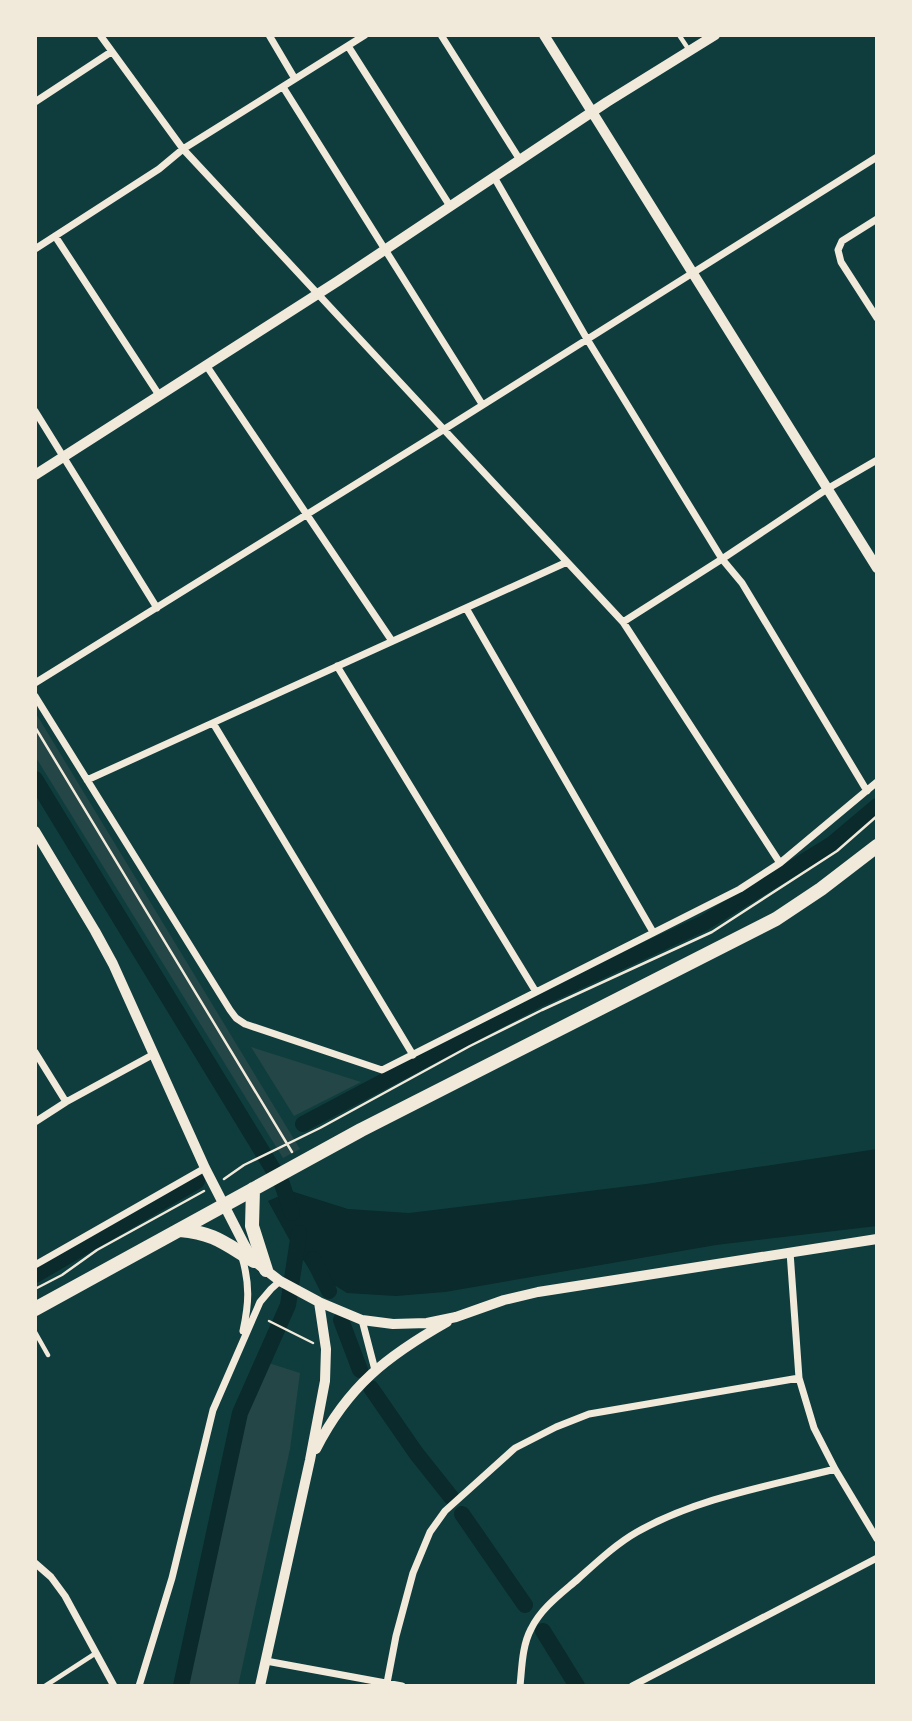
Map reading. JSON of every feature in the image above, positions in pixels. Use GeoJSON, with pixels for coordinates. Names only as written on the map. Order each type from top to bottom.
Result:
{"type":"FeatureCollection","features":[{"type":"Feature","properties":{"kind":"main road"},"geometry":{"type":"LineString","coordinates":[[35,1309],[410,1104],[776,919],[877,846]]}},
{"type":"Feature","properties":{"kind":"main road"},"geometry":{"type":"LineString","coordinates":[[253,1189],[252,1226],[266,1270]]}},
{"type":"Feature","properties":{"kind":"main road"},"geometry":{"type":"LineString","coordinates":[[178,1229],[208,1234],[248,1257]]}},
{"type":"Feature","properties":{"kind":"street"},"geometry":{"type":"LineString","coordinates":[[100,35],[183,149],[623,622],[780,863]]}},
{"type":"Feature","properties":{"kind":"street"},"geometry":{"type":"LineString","coordinates":[[269,35],[295,79]]}},
{"type":"Feature","properties":{"kind":"street"},"geometry":{"type":"LineString","coordinates":[[35,249],[159,169],[183,149],[365,35]]}},
{"type":"Feature","properties":{"kind":"street"},"geometry":{"type":"LineString","coordinates":[[441,35],[520,160]]}},
{"type":"Feature","properties":{"kind":"street"},"geometry":{"type":"LineString","coordinates":[[544,35],[877,568]]}},
{"type":"Feature","properties":{"kind":"street"},"geometry":{"type":"LineString","coordinates":[[35,475],[715,35]]}},
{"type":"Feature","properties":{"kind":"street"},"geometry":{"type":"LineString","coordinates":[[348,46],[450,206]]}},
{"type":"Feature","properties":{"kind":"street"},"geometry":{"type":"LineString","coordinates":[[35,102],[111,51]]}},
{"type":"Feature","properties":{"kind":"street"},"geometry":{"type":"LineString","coordinates":[[283,86],[482,404]]}},
{"type":"Feature","properties":{"kind":"street"},"geometry":{"type":"LineString","coordinates":[[35,683],[877,157]]}},
{"type":"Feature","properties":{"kind":"street"},"geometry":{"type":"LineString","coordinates":[[494,177],[587,339],[722,559],[742,583],[867,791]]}},
{"type":"Feature","properties":{"kind":"street"},"geometry":{"type":"LineString","coordinates":[[877,219],[842,241],[838,250],[841,262],[877,318]]}},
{"type":"Feature","properties":{"kind":"street"},"geometry":{"type":"LineString","coordinates":[[55,236],[159,396]]}},
{"type":"Feature","properties":{"kind":"street"},"geometry":{"type":"LineString","coordinates":[[206,365],[392,641]]}},
{"type":"Feature","properties":{"kind":"street"},"geometry":{"type":"LineString","coordinates":[[35,411],[157,608]]}},
{"type":"Feature","properties":{"kind":"street"},"geometry":{"type":"LineString","coordinates":[[623,622],[827,489],[877,460]]}},
{"type":"Feature","properties":{"kind":"street"},"geometry":{"type":"LineString","coordinates":[[87,780],[567,562]]}},
{"type":"Feature","properties":{"kind":"street"},"geometry":{"type":"LineString","coordinates":[[466,608],[653,932]]}},
{"type":"Feature","properties":{"kind":"street"},"geometry":{"type":"LineString","coordinates":[[337,666],[536,992]]}},
{"type":"Feature","properties":{"kind":"street"},"geometry":{"type":"LineString","coordinates":[[35,696],[236,1018],[245,1024],[382,1070],[740,888],[780,863],[877,782]]}},
{"type":"Feature","properties":{"kind":"street"},"geometry":{"type":"LineString","coordinates":[[213,723],[413,1055]]}},
{"type":"Feature","properties":{"kind":"street"},"geometry":{"type":"LineString","coordinates":[[35,831],[113,964],[248,1257],[249,1290],[239,1349]]}},
{"type":"Feature","properties":{"kind":"street"},"geometry":{"type":"LineString","coordinates":[[35,1052],[66,1102]]}},
{"type":"Feature","properties":{"kind":"street"},"geometry":{"type":"LineString","coordinates":[[35,1122],[154,1054]]}},
{"type":"Feature","properties":{"kind":"street"},"geometry":{"type":"LineString","coordinates":[[35,1265],[205,1168]]}},
{"type":"Feature","properties":{"kind":"street"},"geometry":{"type":"LineString","coordinates":[[248,1257],[282,1282],[319,1303],[362,1320],[385,1324],[411,1324],[456,1317],[504,1300],[538,1292],[877,1239]]}},
{"type":"Feature","properties":{"kind":"street"},"geometry":{"type":"LineString","coordinates":[[790,1252],[799,1378],[814,1428],[877,1539]]}},
{"type":"Feature","properties":{"kind":"street"},"geometry":{"type":"LineString","coordinates":[[139,1686],[172,1578],[213,1410],[260,1302],[271,1289],[282,1282]]}},
{"type":"Feature","properties":{"kind":"street"},"geometry":{"type":"LineString","coordinates":[[260,1686],[326,1381],[326,1349],[319,1303]]}},
{"type":"Feature","properties":{"kind":"street"},"geometry":{"type":"LineString","coordinates":[[310,1460],[337,1413],[375,1370],[400,1350],[456,1317]]}},
{"type":"Feature","properties":{"kind":"street"},"geometry":{"type":"LineString","coordinates":[[362,1320],[375,1370]]}},
{"type":"Feature","properties":{"kind":"street"},"geometry":{"type":"LineString","coordinates":[[387,1683],[413,1573],[430,1532],[445,1511],[515,1448],[589,1414],[799,1378]]}},
{"type":"Feature","properties":{"kind":"street"},"geometry":{"type":"LineString","coordinates":[[520,1686],[524,1647],[536,1621],[549,1604],[634,1534],[693,1506],[835,1469]]}},
{"type":"Feature","properties":{"kind":"street"},"geometry":{"type":"LineString","coordinates":[[632,1686],[877,1558]]}},
{"type":"Feature","properties":{"kind":"street"},"geometry":{"type":"LineString","coordinates":[[35,1563],[51,1577],[65,1596],[114,1686]]}},
{"type":"Feature","properties":{"kind":"street"},"geometry":{"type":"LineString","coordinates":[[266,1661],[402,1686]]}},
{"type":"Feature","properties":{"kind":"lane"},"geometry":{"type":"LineString","coordinates":[[679,35],[690,51]]}},
{"type":"Feature","properties":{"kind":"lane"},"geometry":{"type":"LineString","coordinates":[[35,1332],[48,1355]]}},
{"type":"Feature","properties":{"kind":"lane"},"geometry":{"type":"LineString","coordinates":[[45,1686],[97,1652]]}},
{"type":"Feature","properties":{"kind":"path"},"geometry":{"type":"LineString","coordinates":[[35,727],[285,1144],[299,1163]]}},
{"type":"Feature","properties":{"kind":"path"},"geometry":{"type":"LineString","coordinates":[[35,1289],[62,1275],[97,1250],[214,1186],[244,1165],[320,1128],[542,1010],[712,932],[837,851],[877,816]]}},
{"type":"Feature","properties":{"kind":"path"},"geometry":{"type":"LineString","coordinates":[[269,1321],[326,1349]]}},
{"type":"Feature","properties":{"kind":"shaded area"},"geometry":{"type":"Polygon","coordinates":[[[35,712],[300,1149],[283,1158],[35,756],[35,712]]]}},
{"type":"Feature","properties":{"kind":"shaded area"},"geometry":{"type":"Polygon","coordinates":[[[251,1047],[361,1082],[294,1116],[251,1047]]]}},
{"type":"Feature","properties":{"kind":"shaded area"},"geometry":{"type":"Polygon","coordinates":[[[877,1149],[877,1226],[716,1245],[445,1292],[396,1296],[347,1293],[310,1270],[268,1201],[291,1191],[348,1209],[409,1213],[646,1184],[877,1149]]]}},
{"type":"Feature","properties":{"kind":"shaded area"},"geometry":{"type":"Polygon","coordinates":[[[256,1359],[300,1373],[290,1449],[238,1686],[182,1686],[236,1405],[256,1359]]]}},
{"type":"Feature","properties":{"kind":"waterway"},"geometry":{"type":"LineString","coordinates":[[35,779],[282,1184],[292,1213]]}},
{"type":"Feature","properties":{"kind":"waterway"},"geometry":{"type":"LineString","coordinates":[[303,1124],[537,1000],[704,923],[832,844],[877,806]]}},
{"type":"Feature","properties":{"kind":"waterway"},"geometry":{"type":"LineString","coordinates":[[35,1275],[197,1181]]}},
{"type":"Feature","properties":{"kind":"waterway"},"geometry":{"type":"LineString","coordinates":[[181,1686],[240,1413],[288,1305],[299,1233]]}},
{"type":"Feature","properties":{"kind":"waterway"},"geometry":{"type":"LineString","coordinates":[[313,1259],[329,1291]]}},
{"type":"Feature","properties":{"kind":"waterway"},"geometry":{"type":"LineString","coordinates":[[341,1320],[360,1370]]}},
{"type":"Feature","properties":{"kind":"waterway"},"geometry":{"type":"LineString","coordinates":[[371,1388],[416,1453],[451,1497]]}},
{"type":"Feature","properties":{"kind":"waterway"},"geometry":{"type":"LineString","coordinates":[[462,1514],[525,1605]]}},
{"type":"Feature","properties":{"kind":"waterway"},"geometry":{"type":"LineString","coordinates":[[543,1631],[577,1686]]}}]}
